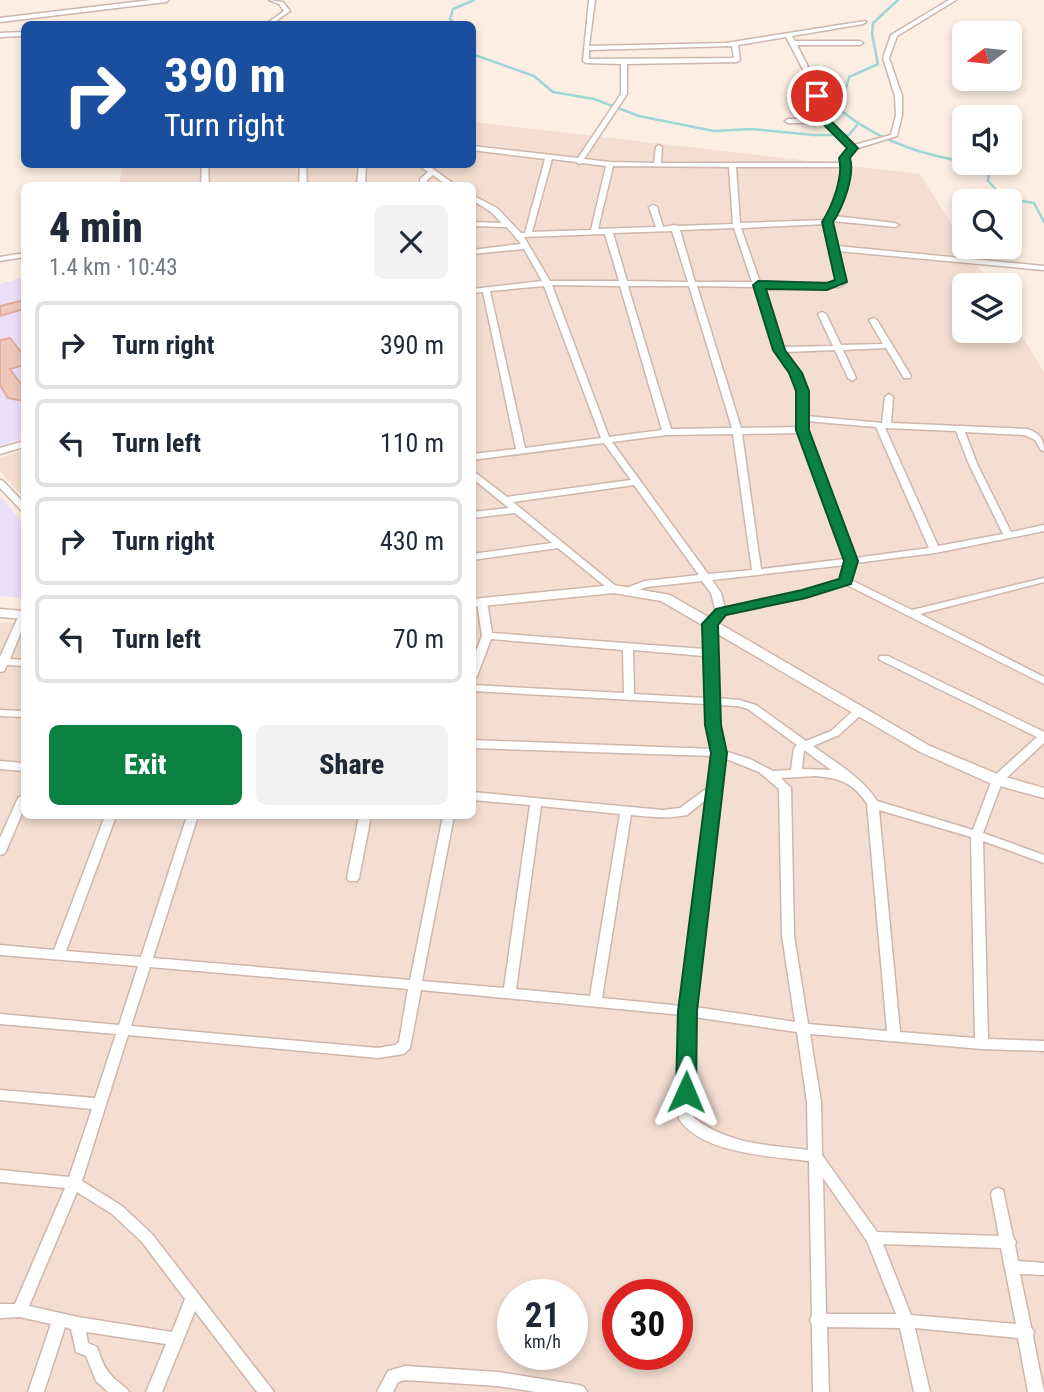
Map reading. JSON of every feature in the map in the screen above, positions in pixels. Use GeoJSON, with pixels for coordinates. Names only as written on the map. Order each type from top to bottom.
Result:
{"type":"FeatureCollection","features":[{"type":"Feature","properties":{"kind":"main road"},"geometry":{"type":"LineString","coordinates":[[477,603],[614,589],[665,598],[925,750],[997,780],[1044,793]]}},
{"type":"Feature","properties":{"kind":"main road"},"geometry":{"type":"LineString","coordinates":[[0,613],[21,615]]}},
{"type":"Feature","properties":{"kind":"street"},"geometry":{"type":"LineString","coordinates":[[0,20],[166,0]]}},
{"type":"Feature","properties":{"kind":"street"},"geometry":{"type":"LineString","coordinates":[[272,0],[281,3],[287,11],[273,21]]}},
{"type":"Feature","properties":{"kind":"street"},"geometry":{"type":"LineString","coordinates":[[592,0],[586,61],[737,60],[735,44]]}},
{"type":"Feature","properties":{"kind":"street"},"geometry":{"type":"LineString","coordinates":[[828,220],[834,212],[846,165],[844,158],[853,148],[894,136],[902,100],[886,58],[894,34],[953,0]]}},
{"type":"Feature","properties":{"kind":"street"},"geometry":{"type":"LineString","coordinates":[[586,48],[735,44],[863,22]]}},
{"type":"Feature","properties":{"kind":"street"},"geometry":{"type":"LineString","coordinates":[[0,35],[21,34]]}},
{"type":"Feature","properties":{"kind":"street"},"geometry":{"type":"LineString","coordinates":[[788,34],[825,121],[847,139],[853,148]]}},
{"type":"Feature","properties":{"kind":"street"},"geometry":{"type":"LineString","coordinates":[[794,43],[860,43]]}},
{"type":"Feature","properties":{"kind":"street"},"geometry":{"type":"LineString","coordinates":[[579,162],[624,94],[624,62]]}},
{"type":"Feature","properties":{"kind":"street"},"geometry":{"type":"LineString","coordinates":[[788,121],[825,121]]}},
{"type":"Feature","properties":{"kind":"street"},"geometry":{"type":"LineString","coordinates":[[476,148],[610,164],[846,165]]}},
{"type":"Feature","properties":{"kind":"street"},"geometry":{"type":"LineString","coordinates":[[657,165],[659,148]]}},
{"type":"Feature","properties":{"kind":"street"},"geometry":{"type":"LineString","coordinates":[[549,157],[523,235],[526,246],[547,283],[604,438],[716,593],[721,612]]}},
{"type":"Feature","properties":{"kind":"street"},"geometry":{"type":"LineString","coordinates":[[593,231],[610,164]]}},
{"type":"Feature","properties":{"kind":"street"},"geometry":{"type":"LineString","coordinates":[[732,165],[737,226],[779,350],[796,373],[802,391],[802,430],[851,561],[846,581]]}},
{"type":"Feature","properties":{"kind":"street"},"geometry":{"type":"LineString","coordinates":[[426,168],[448,182]]}},
{"type":"Feature","properties":{"kind":"street"},"geometry":{"type":"LineString","coordinates":[[424,182],[432,172]]}},
{"type":"Feature","properties":{"kind":"street"},"geometry":{"type":"LineString","coordinates":[[476,199],[494,210],[508,225],[523,235],[828,220],[895,225]]}},
{"type":"Feature","properties":{"kind":"street"},"geometry":{"type":"LineString","coordinates":[[653,207],[660,228]]}},
{"type":"Feature","properties":{"kind":"street"},"geometry":{"type":"LineString","coordinates":[[476,291],[547,283],[837,285],[842,282],[828,220]]}},
{"type":"Feature","properties":{"kind":"street"},"geometry":{"type":"LineString","coordinates":[[476,224],[508,225]]}},
{"type":"Feature","properties":{"kind":"street"},"geometry":{"type":"LineString","coordinates":[[675,227],[737,431],[757,573]]}},
{"type":"Feature","properties":{"kind":"street"},"geometry":{"type":"LineString","coordinates":[[608,230],[667,432]]}},
{"type":"Feature","properties":{"kind":"street"},"geometry":{"type":"LineString","coordinates":[[476,252],[526,246]]}},
{"type":"Feature","properties":{"kind":"street"},"geometry":{"type":"LineString","coordinates":[[835,248],[1044,268]]}},
{"type":"Feature","properties":{"kind":"street"},"geometry":{"type":"LineString","coordinates":[[0,259],[21,256]]}},
{"type":"Feature","properties":{"kind":"street"},"geometry":{"type":"LineString","coordinates":[[486,290],[521,449]]}},
{"type":"Feature","properties":{"kind":"street"},"geometry":{"type":"LineString","coordinates":[[822,314],[852,378]]}},
{"type":"Feature","properties":{"kind":"street"},"geometry":{"type":"LineString","coordinates":[[873,320],[906,376]]}},
{"type":"Feature","properties":{"kind":"street"},"geometry":{"type":"LineString","coordinates":[[779,350],[886,346]]}},
{"type":"Feature","properties":{"kind":"street"},"geometry":{"type":"LineString","coordinates":[[889,397],[883,426],[935,550]]}},
{"type":"Feature","properties":{"kind":"street"},"geometry":{"type":"LineString","coordinates":[[803,418],[883,426],[1027,432],[1038,438],[1044,448]]}},
{"type":"Feature","properties":{"kind":"street"},"geometry":{"type":"LineString","coordinates":[[960,429],[973,464],[1008,535]]}},
{"type":"Feature","properties":{"kind":"street"},"geometry":{"type":"LineString","coordinates":[[476,456],[667,432],[802,430]]}},
{"type":"Feature","properties":{"kind":"street"},"geometry":{"type":"LineString","coordinates":[[0,452],[21,445]]}},
{"type":"Feature","properties":{"kind":"street"},"geometry":{"type":"LineString","coordinates":[[476,476],[614,589]]}},
{"type":"Feature","properties":{"kind":"street"},"geometry":{"type":"LineString","coordinates":[[505,500],[636,482]]}},
{"type":"Feature","properties":{"kind":"street"},"geometry":{"type":"LineString","coordinates":[[0,483],[21,505]]}},
{"type":"Feature","properties":{"kind":"street"},"geometry":{"type":"LineString","coordinates":[[476,515],[515,510]]}},
{"type":"Feature","properties":{"kind":"street"},"geometry":{"type":"LineString","coordinates":[[629,590],[645,584],[706,579],[935,550],[1044,528]]}},
{"type":"Feature","properties":{"kind":"street"},"geometry":{"type":"LineString","coordinates":[[476,556],[558,545]]}},
{"type":"Feature","properties":{"kind":"street"},"geometry":{"type":"LineString","coordinates":[[910,614],[1042,580]]}},
{"type":"Feature","properties":{"kind":"street"},"geometry":{"type":"LineString","coordinates":[[922,1392],[906,1321],[873,1238],[815,1157],[715,1141],[698,1132],[686,1119],[688,1011],[719,753],[715,741],[712,701],[710,624],[721,612],[806,594],[846,581],[1044,681]]}},
{"type":"Feature","properties":{"kind":"street"},"geometry":{"type":"LineString","coordinates":[[476,665],[487,636],[477,603]]}},
{"type":"Feature","properties":{"kind":"street"},"geometry":{"type":"LineString","coordinates":[[21,622],[2,665],[21,663]]}},
{"type":"Feature","properties":{"kind":"street"},"geometry":{"type":"LineString","coordinates":[[487,636],[709,653]]}},
{"type":"Feature","properties":{"kind":"street"},"geometry":{"type":"LineString","coordinates":[[628,647],[629,697]]}},
{"type":"Feature","properties":{"kind":"street"},"geometry":{"type":"LineString","coordinates":[[884,658],[1044,736],[997,780],[977,835],[982,1044]]}},
{"type":"Feature","properties":{"kind":"street"},"geometry":{"type":"LineString","coordinates":[[476,688],[712,701],[752,707],[866,789],[873,804],[894,1035]]}},
{"type":"Feature","properties":{"kind":"street"},"geometry":{"type":"LineString","coordinates":[[796,773],[799,748],[835,733],[859,711]]}},
{"type":"Feature","properties":{"kind":"street"},"geometry":{"type":"LineString","coordinates":[[0,713],[21,714]]}},
{"type":"Feature","properties":{"kind":"street"},"geometry":{"type":"LineString","coordinates":[[476,744],[719,753],[754,763],[785,788],[788,935],[814,1102],[817,1320],[821,1392]]}},
{"type":"Feature","properties":{"kind":"street"},"geometry":{"type":"LineString","coordinates":[[0,765],[21,766]]}},
{"type":"Feature","properties":{"kind":"street"},"geometry":{"type":"LineString","coordinates":[[772,775],[825,773],[848,777]]}},
{"type":"Feature","properties":{"kind":"street"},"geometry":{"type":"LineString","coordinates":[[476,796],[679,814],[691,808],[715,787]]}},
{"type":"Feature","properties":{"kind":"street"},"geometry":{"type":"LineString","coordinates":[[509,993],[536,802]]}},
{"type":"Feature","properties":{"kind":"street"},"geometry":{"type":"LineString","coordinates":[[873,804],[977,835],[1044,859]]}},
{"type":"Feature","properties":{"kind":"street"},"geometry":{"type":"LineString","coordinates":[[0,851],[21,805]]}},
{"type":"Feature","properties":{"kind":"street"},"geometry":{"type":"LineString","coordinates":[[595,1002],[626,810]]}},
{"type":"Feature","properties":{"kind":"street"},"geometry":{"type":"LineString","coordinates":[[60,954],[109,819]]}},
{"type":"Feature","properties":{"kind":"street"},"geometry":{"type":"LineString","coordinates":[[20,1310],[74,1183],[192,819]]}},
{"type":"Feature","properties":{"kind":"street"},"geometry":{"type":"LineString","coordinates":[[353,878],[364,819]]}},
{"type":"Feature","properties":{"kind":"street"},"geometry":{"type":"LineString","coordinates":[[0,1019],[378,1053],[398,1050],[405,1044],[448,819]]}},
{"type":"Feature","properties":{"kind":"street"},"geometry":{"type":"LineString","coordinates":[[0,950],[509,993],[688,1011],[802,1028],[982,1044],[1044,1046]]}},
{"type":"Feature","properties":{"kind":"street"},"geometry":{"type":"LineString","coordinates":[[0,1095],[100,1104]]}},
{"type":"Feature","properties":{"kind":"street"},"geometry":{"type":"LineString","coordinates":[[0,1176],[74,1183],[117,1210],[148,1238],[267,1392]]}},
{"type":"Feature","properties":{"kind":"street"},"geometry":{"type":"LineString","coordinates":[[998,1194],[1027,1332],[1038,1360],[1036,1392]]}},
{"type":"Feature","properties":{"kind":"street"},"geometry":{"type":"LineString","coordinates":[[873,1238],[1009,1242]]}},
{"type":"Feature","properties":{"kind":"street"},"geometry":{"type":"LineString","coordinates":[[1014,1267],[1044,1269]]}},
{"type":"Feature","properties":{"kind":"street"},"geometry":{"type":"LineString","coordinates":[[154,1392],[193,1298]]}},
{"type":"Feature","properties":{"kind":"street"},"geometry":{"type":"LineString","coordinates":[[0,1311],[20,1310],[78,1324],[176,1339]]}},
{"type":"Feature","properties":{"kind":"street"},"geometry":{"type":"LineString","coordinates":[[36,1392],[60,1320]]}},
{"type":"Feature","properties":{"kind":"street"},"geometry":{"type":"LineString","coordinates":[[817,1320],[906,1321],[1027,1332]]}},
{"type":"Feature","properties":{"kind":"street"},"geometry":{"type":"LineString","coordinates":[[78,1324],[81,1347],[92,1352],[100,1376],[107,1385],[121,1392]]}},
{"type":"Feature","properties":{"kind":"street"},"geometry":{"type":"LineString","coordinates":[[385,1392],[393,1376],[405,1373],[579,1392]]}},
{"type":"Feature","properties":{"kind":"shaded area"},"geometry":{"type":"Polygon","coordinates":[[[476,122],[920,174],[952,225],[952,259],[974,259],[982,273],[952,273],[952,343],[1022,343],[1022,336],[1044,372],[1044,1392],[0,1392],[0,622],[21,623],[21,819],[476,819],[476,182],[120,182],[122,168],[476,168],[476,122]]]}},
{"type":"Feature","properties":{"kind":"shaded area"},"geometry":{"type":"Polygon","coordinates":[[[21,278],[21,439],[0,446],[0,284],[21,278]]]}},
{"type":"Feature","properties":{"kind":"shaded area"},"geometry":{"type":"Polygon","coordinates":[[[21,451],[21,495],[0,471],[0,458],[21,451]]]}},
{"type":"Feature","properties":{"kind":"shaded area"},"geometry":{"type":"Polygon","coordinates":[[[0,496],[21,521],[21,598],[0,596],[0,496]]]}},
{"type":"Feature","properties":{"kind":"building"},"geometry":{"type":"Polygon","coordinates":[[[21,301],[21,310],[0,316],[0,306],[21,301]]]}},
{"type":"Feature","properties":{"kind":"building"},"geometry":{"type":"Polygon","coordinates":[[[10,338],[21,352],[21,366],[10,369],[21,384],[21,400],[8,398],[0,385],[0,340],[10,338]]]}},
{"type":"Feature","properties":{"kind":"waterway"},"geometry":{"type":"LineString","coordinates":[[452,21],[450,19],[453,9],[474,0]]}},
{"type":"Feature","properties":{"kind":"waterway"},"geometry":{"type":"LineString","coordinates":[[898,0],[873,23],[872,34],[878,64],[849,77],[840,110],[892,141],[949,159],[990,166],[988,181],[1004,198],[1034,203],[1044,222]]}},
{"type":"Feature","properties":{"kind":"waterway"},"geometry":{"type":"LineString","coordinates":[[476,55],[534,76],[553,92],[594,99],[639,116],[714,131],[752,129],[813,135],[849,135],[857,125]]}},
{"type":"Feature","properties":{"kind":"route"},"geometry":{"type":"LineString","coordinates":[[686,1092],[688,1011],[719,753],[713,725],[710,624],[721,612],[806,594],[846,581],[851,561],[802,430],[802,391],[796,373],[779,350],[758,285],[827,287],[842,282],[828,222],[834,212],[843,180],[846,165],[844,158],[853,148],[847,139],[825,121],[817,96]]}}]}
